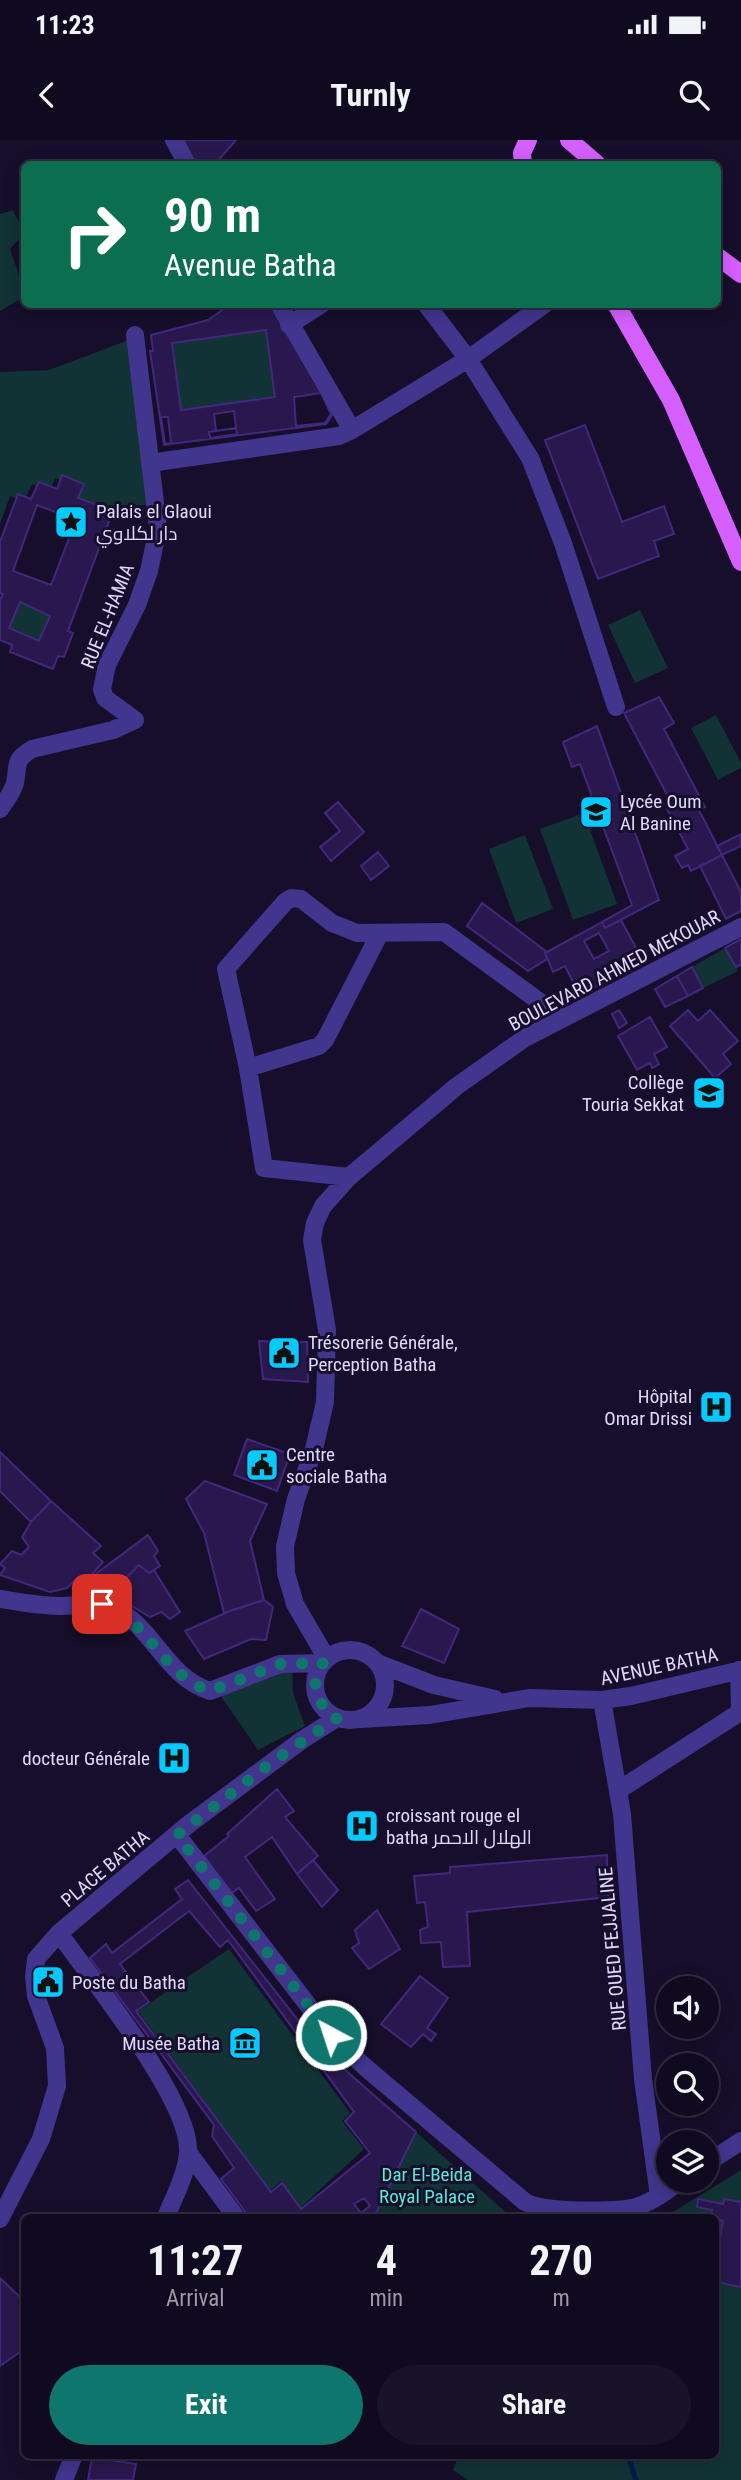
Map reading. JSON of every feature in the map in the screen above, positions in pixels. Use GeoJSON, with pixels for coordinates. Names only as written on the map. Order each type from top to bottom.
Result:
{"type":"FeatureCollection","features":[{"type":"Feature","properties":{"kind":"main road"},"geometry":{"type":"LineString","coordinates":[[569,140],[594,161]]}},
{"type":"Feature","properties":{"kind":"main road"},"geometry":{"type":"LineString","coordinates":[[523,142],[523,161]]}},
{"type":"Feature","properties":{"kind":"main road"},"geometry":{"type":"LineString","coordinates":[[721,259],[741,274]]}},
{"type":"Feature","properties":{"kind":"main road"},"geometry":{"type":"LineString","coordinates":[[618,308],[671,400],[741,562]]}},
{"type":"Feature","properties":{"kind":"street"},"geometry":{"type":"LineString","coordinates":[[174,140],[185,161]]}},
{"type":"Feature","properties":{"kind":"street"},"geometry":{"type":"LineString","coordinates":[[281,308],[352,430]]}},
{"type":"Feature","properties":{"kind":"street"},"geometry":{"type":"LineString","coordinates":[[289,325],[315,308]]}},
{"type":"Feature","properties":{"kind":"street"},"geometry":{"type":"LineString","coordinates":[[429,308],[468,359],[530,458],[563,543],[616,707]]}},
{"type":"Feature","properties":{"kind":"street"},"geometry":{"type":"LineString","coordinates":[[150,463],[339,436],[468,359],[539,308]]}},
{"type":"Feature","properties":{"kind":"street","name":"RUE EL-HAMIA"},"geometry":{"type":"LineString","coordinates":[[0,809],[15,784],[18,760],[22,755],[32,749],[113,730],[135,720],[105,698],[102,689],[107,665],[137,606],[149,571],[158,528],[135,335]]}},
{"type":"Feature","properties":{"kind":"street"},"geometry":{"type":"LineString","coordinates":[[349,1177],[264,1168],[248,1068],[226,969],[285,902],[291,898],[301,899],[332,923],[357,933],[379,935],[444,932],[562,1018]]}},
{"type":"Feature","properties":{"kind":"street","name":"BOULEVARD AHMED MEKOUAR"},"geometry":{"type":"LineString","coordinates":[[325,1661],[295,1604],[286,1573],[285,1546],[325,1402],[327,1330],[312,1250],[313,1233],[323,1206],[349,1177],[457,1086],[525,1038],[741,927]]}},
{"type":"Feature","properties":{"kind":"street"},"geometry":{"type":"LineString","coordinates":[[248,1068],[319,1046],[325,1040],[379,935]]}},
{"type":"Feature","properties":{"kind":"street"},"geometry":{"type":"LineString","coordinates":[[0,1599],[58,1606],[102,1604],[112,1607],[141,1629],[182,1677],[191,1684],[210,1691],[280,1664],[325,1661]]}},
{"type":"Feature","properties":{"kind":"street"},"geometry":{"type":"LineString","coordinates":[[353,1650],[364,1653],[377,1662],[385,1681],[384,1695],[377,1707],[360,1719],[349,1720],[337,1718],[323,1707],[317,1697],[316,1679],[325,1661],[337,1653],[353,1650]]}},
{"type":"Feature","properties":{"kind":"street","name":"AVENUE BATHA"},"geometry":{"type":"LineString","coordinates":[[377,1662],[434,1685],[502,1700]]}},
{"type":"Feature","properties":{"kind":"street"},"geometry":{"type":"LineString","coordinates":[[619,1790],[737,1714],[740,1709],[740,1670]]}},
{"type":"Feature","properties":{"kind":"street","name":"AVENUE BATHA"},"geometry":{"type":"LineString","coordinates":[[360,1719],[430,1715],[502,1700],[602,1700],[631,1696],[740,1670]]}},
{"type":"Feature","properties":{"kind":"street","name":"RUE OUED FEJJALINE"},"geometry":{"type":"LineString","coordinates":[[602,1700],[619,1790],[643,2079],[659,2196]]}},
{"type":"Feature","properties":{"kind":"street"},"geometry":{"type":"LineString","coordinates":[[337,1718],[268,1765],[177,1835],[331,2035],[519,2197],[532,2206],[546,2209],[615,2210],[633,2208],[663,2193]]}},
{"type":"Feature","properties":{"kind":"street","name":"PLACE BATHA"},"geometry":{"type":"LineString","coordinates":[[0,2219],[41,2139],[57,2085],[55,2048],[36,1996],[36,1959],[59,1933],[177,1835]]}},
{"type":"Feature","properties":{"kind":"street"},"geometry":{"type":"LineString","coordinates":[[59,1933],[161,2077],[179,2110],[186,2131],[188,2152],[167,2214]]}},
{"type":"Feature","properties":{"kind":"street"},"geometry":{"type":"LineString","coordinates":[[719,2156],[741,2141]]}},
{"type":"Feature","properties":{"kind":"street"},"geometry":{"type":"LineString","coordinates":[[188,2152],[234,2214]]}},
{"type":"Feature","properties":{"kind":"street"},"geometry":{"type":"LineString","coordinates":[[65,2480],[73,2459]]}},
{"type":"Feature","properties":{"kind":"green space"},"geometry":{"type":"Polygon","coordinates":[[[13,210],[21,227],[21,236],[10,249],[21,280],[21,299],[0,311],[0,214],[13,210]]]}},
{"type":"Feature","properties":{"kind":"green space"},"geometry":{"type":"Polygon","coordinates":[[[266,330],[275,396],[181,411],[172,343],[266,330]]]}},
{"type":"Feature","properties":{"kind":"green space"},"geometry":{"type":"Polygon","coordinates":[[[134,338],[147,505],[125,505],[124,508],[117,505],[115,509],[109,506],[106,513],[71,500],[76,486],[55,478],[50,491],[32,484],[24,501],[10,496],[0,524],[0,372],[49,370],[134,338]]]}},
{"type":"Feature","properties":{"kind":"green space"},"geometry":{"type":"Polygon","coordinates":[[[20,602],[50,616],[39,641],[9,628],[20,602]]]}},
{"type":"Feature","properties":{"kind":"green space"},"geometry":{"type":"Polygon","coordinates":[[[640,610],[668,668],[635,683],[608,625],[640,610]]]}},
{"type":"Feature","properties":{"kind":"green space"},"geometry":{"type":"Polygon","coordinates":[[[716,715],[741,763],[741,768],[718,780],[691,728],[716,715]]]}},
{"type":"Feature","properties":{"kind":"green space"},"geometry":{"type":"Polygon","coordinates":[[[584,813],[617,904],[573,920],[540,829],[584,813]]]}},
{"type":"Feature","properties":{"kind":"green space"},"geometry":{"type":"Polygon","coordinates":[[[525,835],[553,909],[516,923],[489,849],[525,835]]]}},
{"type":"Feature","properties":{"kind":"green space"},"geometry":{"type":"Polygon","coordinates":[[[725,948],[738,971],[703,988],[692,967],[725,948]]]}},
{"type":"Feature","properties":{"kind":"green space"},"geometry":{"type":"Polygon","coordinates":[[[292,1666],[293,1693],[305,1726],[258,1750],[216,1689],[292,1666]]]}},
{"type":"Feature","properties":{"kind":"green space"},"geometry":{"type":"Polygon","coordinates":[[[229,1949],[350,2113],[342,2121],[364,2149],[299,2209],[282,2181],[270,2190],[138,2011],[229,1949]]]}},
{"type":"Feature","properties":{"kind":"green space","name":"Dar El-Beida Royal Palace"},"geometry":{"type":"Polygon","coordinates":[[[416,2132],[508,2214],[375,2214],[416,2132]]]}},
{"type":"Feature","properties":{"kind":"green space"},"geometry":{"type":"Polygon","coordinates":[[[741,2170],[741,2480],[468,2480],[453,2470],[457,2459],[719,2459],[719,2214],[670,2214],[704,2193],[719,2193],[719,2184],[741,2170]]]}},
{"type":"Feature","properties":{"kind":"building"},"geometry":{"type":"Polygon","coordinates":[[[178,140],[236,140],[218,161],[189,161],[178,140]]]}},
{"type":"Feature","properties":{"kind":"building"},"geometry":{"type":"Polygon","coordinates":[[[225,308],[278,308],[333,414],[326,424],[164,445],[150,351],[153,351],[151,335],[208,320],[225,308]],[[266,330],[172,343],[181,410],[275,397],[266,330]]]}},
{"type":"Feature","properties":{"kind":"building"},"geometry":{"type":"Polygon","coordinates":[[[321,393],[331,414],[325,423],[296,426],[294,397],[321,393]]]}},
{"type":"Feature","properties":{"kind":"building"},"geometry":{"type":"Polygon","coordinates":[[[234,411],[236,428],[216,431],[214,414],[234,411]]]}},
{"type":"Feature","properties":{"kind":"building"},"geometry":{"type":"Polygon","coordinates":[[[161,417],[168,417],[171,443],[165,444],[161,417]]]}},
{"type":"Feature","properties":{"kind":"building"},"geometry":{"type":"Polygon","coordinates":[[[585,425],[622,522],[664,506],[674,534],[654,541],[659,556],[598,579],[545,440],[585,425]]]}},
{"type":"Feature","properties":{"kind":"building"},"geometry":{"type":"Polygon","coordinates":[[[236,428],[237,434],[210,438],[209,432],[236,428]]]}},
{"type":"Feature","properties":{"kind":"building"},"geometry":{"type":"Polygon","coordinates":[[[62,475],[84,484],[78,498],[113,511],[68,631],[73,633],[64,657],[58,656],[53,669],[10,652],[12,645],[0,640],[0,600],[3,594],[0,593],[0,542],[18,494],[31,499],[39,482],[57,489],[62,475]],[[37,505],[13,571],[51,585],[76,520],[37,505]],[[20,602],[9,628],[39,641],[50,616],[20,602]]]}},
{"type":"Feature","properties":{"kind":"building"},"geometry":{"type":"Polygon","coordinates":[[[659,697],[674,723],[664,729],[705,807],[699,810],[722,855],[691,871],[688,865],[682,868],[675,856],[688,849],[667,809],[673,806],[624,713],[659,697]]]}},
{"type":"Feature","properties":{"kind":"building"},"geometry":{"type":"Polygon","coordinates":[[[597,726],[659,900],[605,928],[602,922],[632,905],[580,764],[572,767],[563,742],[597,726]]]}},
{"type":"Feature","properties":{"kind":"building"},"geometry":{"type":"Polygon","coordinates":[[[338,802],[364,832],[331,861],[320,847],[340,831],[325,813],[338,802]]]}},
{"type":"Feature","properties":{"kind":"building"},"geometry":{"type":"Polygon","coordinates":[[[741,834],[741,846],[722,855],[717,846],[741,834]]]}},
{"type":"Feature","properties":{"kind":"building"},"geometry":{"type":"Polygon","coordinates":[[[378,852],[389,866],[371,880],[361,866],[378,852]]]}},
{"type":"Feature","properties":{"kind":"building"},"geometry":{"type":"Polygon","coordinates":[[[722,855],[741,892],[741,911],[726,919],[700,866],[722,855]]]}},
{"type":"Feature","properties":{"kind":"building"},"geometry":{"type":"Polygon","coordinates":[[[482,903],[547,952],[547,959],[528,971],[467,926],[482,903]]]}},
{"type":"Feature","properties":{"kind":"building"},"geometry":{"type":"Polygon","coordinates":[[[621,920],[643,961],[627,970],[627,973],[579,994],[565,966],[553,972],[545,953],[602,922],[605,928],[621,920]],[[599,933],[584,941],[594,959],[609,951],[599,933]]]}},
{"type":"Feature","properties":{"kind":"building"},"geometry":{"type":"Polygon","coordinates":[[[741,939],[741,965],[736,967],[725,948],[741,939]]]}},
{"type":"Feature","properties":{"kind":"building"},"geometry":{"type":"Polygon","coordinates":[[[692,967],[703,988],[688,996],[677,976],[692,967]]]}},
{"type":"Feature","properties":{"kind":"building"},"geometry":{"type":"Polygon","coordinates":[[[677,976],[688,996],[665,1007],[655,989],[677,976]]]}},
{"type":"Feature","properties":{"kind":"building"},"geometry":{"type":"Polygon","coordinates":[[[619,1010],[627,1023],[619,1028],[612,1014],[619,1010]]]}},
{"type":"Feature","properties":{"kind":"building"},"geometry":{"type":"Polygon","coordinates":[[[688,1010],[698,1021],[710,1010],[738,1041],[723,1054],[731,1064],[715,1078],[670,1026],[688,1010]]]}},
{"type":"Feature","properties":{"kind":"building"},"geometry":{"type":"Polygon","coordinates":[[[650,1017],[667,1047],[654,1054],[659,1064],[652,1068],[650,1063],[637,1070],[618,1036],[650,1017]]]}},
{"type":"Feature","properties":{"kind":"building","name":"Trésorerie Générale, Perception Batha"},"geometry":{"type":"Polygon","coordinates":[[[259,1341],[307,1342],[308,1382],[263,1379],[259,1341]]]}},
{"type":"Feature","properties":{"kind":"building","name":"Centre sociale Batha"},"geometry":{"type":"Polygon","coordinates":[[[247,1439],[290,1454],[277,1491],[234,1475],[247,1439]]]}},
{"type":"Feature","properties":{"kind":"building"},"geometry":{"type":"Polygon","coordinates":[[[0,1452],[51,1501],[31,1522],[0,1491],[0,1452]]]}},
{"type":"Feature","properties":{"kind":"building"},"geometry":{"type":"Polygon","coordinates":[[[205,1481],[267,1504],[250,1541],[264,1600],[224,1613],[204,1533],[186,1499],[205,1481]]]}},
{"type":"Feature","properties":{"kind":"building"},"geometry":{"type":"Polygon","coordinates":[[[51,1501],[101,1546],[93,1553],[103,1562],[85,1582],[78,1577],[67,1588],[50,1592],[0,1575],[5,1568],[0,1564],[12,1551],[21,1555],[29,1547],[22,1537],[31,1522],[51,1501]]]}},
{"type":"Feature","properties":{"kind":"building"},"geometry":{"type":"Polygon","coordinates":[[[148,1535],[158,1551],[154,1556],[160,1566],[149,1573],[139,1565],[111,1593],[95,1581],[89,1585],[85,1582],[148,1535]]]}},
{"type":"Feature","properties":{"kind":"building"},"geometry":{"type":"Polygon","coordinates":[[[139,1565],[149,1573],[154,1570],[180,1612],[170,1619],[161,1612],[150,1617],[111,1593],[139,1565]]]}},
{"type":"Feature","properties":{"kind":"building"},"geometry":{"type":"Polygon","coordinates":[[[264,1600],[273,1607],[266,1640],[251,1639],[204,1659],[185,1631],[232,1610],[264,1600]]]}},
{"type":"Feature","properties":{"kind":"building"},"geometry":{"type":"Polygon","coordinates":[[[421,1609],[459,1629],[444,1663],[402,1646],[421,1609]]]}},
{"type":"Feature","properties":{"kind":"building"},"geometry":{"type":"Polygon","coordinates":[[[277,1789],[294,1811],[285,1817],[318,1856],[297,1874],[272,1837],[245,1857],[275,1899],[256,1911],[239,1888],[229,1895],[210,1870],[213,1868],[204,1856],[229,1836],[227,1834],[277,1789]]]}},
{"type":"Feature","properties":{"kind":"building"},"geometry":{"type":"Polygon","coordinates":[[[607,1855],[608,1897],[467,1912],[470,1966],[443,1967],[441,1942],[421,1943],[420,1930],[428,1927],[425,1902],[417,1903],[414,1876],[450,1873],[450,1867],[607,1855]]]}},
{"type":"Feature","properties":{"kind":"building"},"geometry":{"type":"Polygon","coordinates":[[[313,1860],[338,1890],[322,1907],[297,1874],[313,1860]]]}},
{"type":"Feature","properties":{"kind":"building"},"geometry":{"type":"Polygon","coordinates":[[[188,1880],[320,2048],[416,2132],[375,2214],[247,2214],[221,2179],[234,2168],[212,2136],[214,2125],[90,1958],[106,1944],[112,1953],[182,1899],[175,1889],[188,1880]],[[189,1911],[120,1964],[149,2002],[136,2011],[271,2192],[282,2183],[301,2209],[370,2153],[345,2121],[354,2112],[228,1940],[220,1947],[189,1911]]]}},
{"type":"Feature","properties":{"kind":"building"},"geometry":{"type":"Polygon","coordinates":[[[377,1910],[400,1949],[369,1969],[352,1948],[359,1943],[355,1930],[377,1910]]]}},
{"type":"Feature","properties":{"kind":"building"},"geometry":{"type":"Polygon","coordinates":[[[420,1976],[448,1998],[427,2028],[436,2034],[431,2041],[423,2034],[411,2047],[381,2024],[420,1976]]]}},
{"type":"Feature","properties":{"kind":"building"},"geometry":{"type":"Polygon","coordinates":[[[364,2198],[370,2206],[361,2213],[354,2204],[364,2198]]]}},
{"type":"Feature","properties":{"kind":"building"},"geometry":{"type":"Polygon","coordinates":[[[698,2199],[723,2204],[724,2199],[741,2202],[741,2287],[719,2283],[719,2244],[723,2221],[719,2220],[719,2214],[711,2214],[712,2210],[697,2207],[698,2199]]]}},
{"type":"Feature","properties":{"kind":"building"},"geometry":{"type":"Polygon","coordinates":[[[0,2278],[21,2298],[21,2351],[0,2366],[0,2278]]]}},
{"type":"Feature","properties":{"kind":"building"},"geometry":{"type":"Polygon","coordinates":[[[92,2459],[136,2464],[133,2480],[88,2480],[92,2459]]]}},
{"type":"Feature","properties":{"kind":"waterway"},"geometry":{"type":"LineString","coordinates":[[629,2459],[636,2480]]}},
{"type":"Feature","properties":{"kind":"place","name":"Palais el Glaoui دار لكلاوي"},"geometry":{"type":"Point","coordinates":[71,522]}},
{"type":"Feature","properties":{"kind":"place","name":"Lycée Oum Al Banine"},"geometry":{"type":"Point","coordinates":[596,812]}},
{"type":"Feature","properties":{"kind":"place","name":"Collège Touria Sekkat"},"geometry":{"type":"Point","coordinates":[709,1093]}},
{"type":"Feature","properties":{"kind":"place","name":"Trésorerie Générale, Perception Batha"},"geometry":{"type":"Point","coordinates":[284,1353]}},
{"type":"Feature","properties":{"kind":"place","name":"Hôpital Omar Drissi"},"geometry":{"type":"Point","coordinates":[716,1407]}},
{"type":"Feature","properties":{"kind":"place","name":"Centre sociale Batha"},"geometry":{"type":"Point","coordinates":[262,1465]}},
{"type":"Feature","properties":{"kind":"place","name":"docteur Générale"},"geometry":{"type":"Point","coordinates":[174,1758]}},
{"type":"Feature","properties":{"kind":"place","name":"croissant rouge el batha الهلال الاحمر"},"geometry":{"type":"Point","coordinates":[362,1826]}},
{"type":"Feature","properties":{"kind":"place","name":"Poste du Batha"},"geometry":{"type":"Point","coordinates":[48,1982]}},
{"type":"Feature","properties":{"kind":"place","name":"Musée Batha"},"geometry":{"type":"Point","coordinates":[245,2043]}},
{"type":"Feature","properties":{"kind":"route"},"geometry":{"type":"LineString","coordinates":[[102,1604],[123,1613],[141,1629],[182,1677],[191,1684],[210,1691],[280,1664],[323,1663],[316,1679],[317,1697],[323,1707],[337,1718],[302,1740],[177,1835],[331,2035]]}}]}
